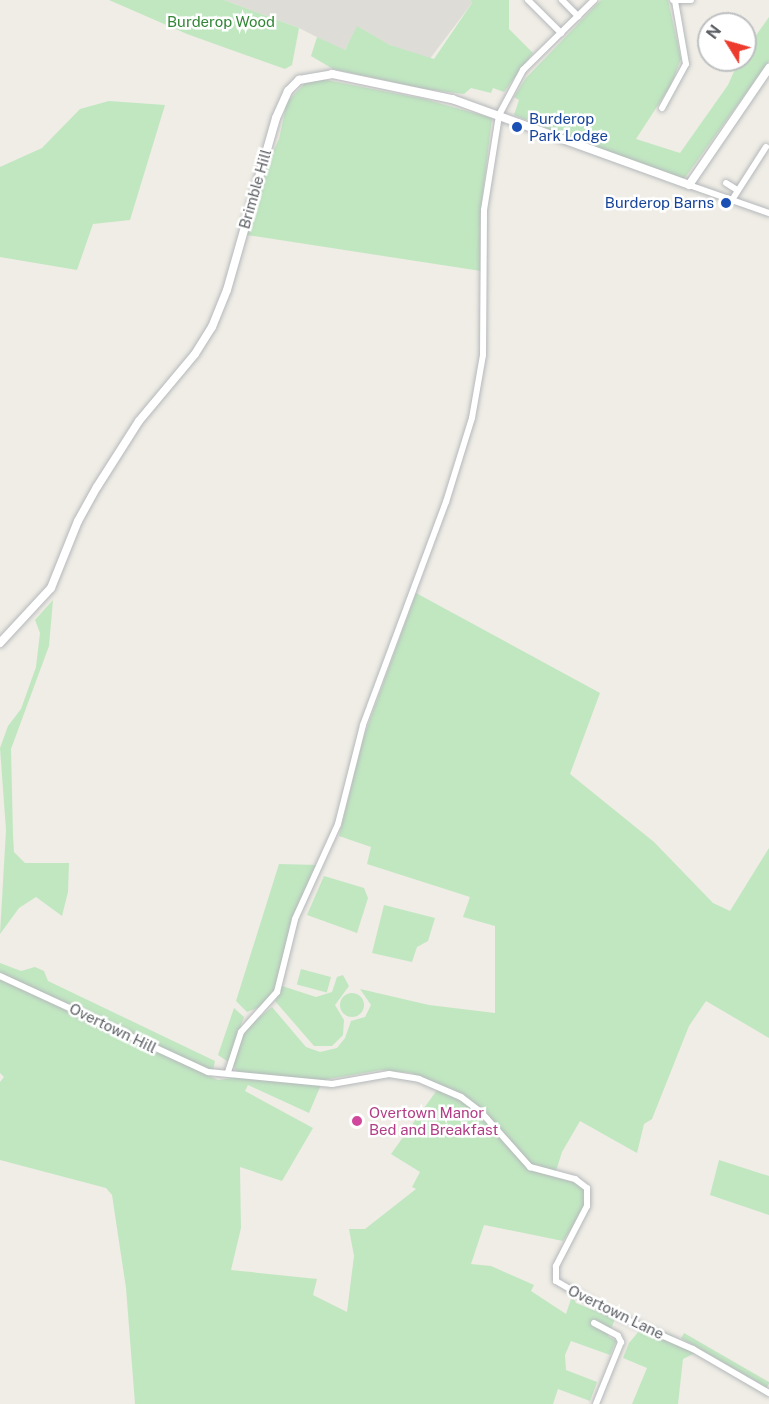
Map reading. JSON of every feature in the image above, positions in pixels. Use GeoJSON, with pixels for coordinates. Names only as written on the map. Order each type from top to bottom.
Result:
{"type":"FeatureCollection","features":[{"type":"Feature","properties":{"kind":"main road"},"geometry":{"type":"LineString","coordinates":[[689,185],[769,68]]}},
{"type":"Feature","properties":{"kind":"main road","name":"Brimble Hill"},"geometry":{"type":"LineString","coordinates":[[0,643],[51,588],[78,521],[97,487],[139,421],[195,354],[212,327],[230,280],[276,118],[294,84],[313,74],[343,76],[439,96],[499,115],[689,185]]}},
{"type":"Feature","properties":{"kind":"street"},"geometry":{"type":"LineString","coordinates":[[528,0],[561,33]]}},
{"type":"Feature","properties":{"kind":"street"},"geometry":{"type":"LineString","coordinates":[[562,0],[578,16]]}},
{"type":"Feature","properties":{"kind":"street"},"geometry":{"type":"LineString","coordinates":[[228,1072],[241,1032],[277,992],[295,919],[338,824],[363,725],[446,502],[472,418],[483,355],[484,210],[499,115],[523,70],[594,0]]}},
{"type":"Feature","properties":{"kind":"street"},"geometry":{"type":"LineString","coordinates":[[662,108],[686,64],[674,1],[691,0]]}},
{"type":"Feature","properties":{"kind":"street"},"geometry":{"type":"LineString","coordinates":[[732,200],[766,147]]}},
{"type":"Feature","properties":{"kind":"street"},"geometry":{"type":"LineString","coordinates":[[726,183],[737,190]]}},
{"type":"Feature","properties":{"kind":"street"},"geometry":{"type":"LineString","coordinates":[[689,185],[769,213]]}},
{"type":"Feature","properties":{"kind":"street","name":"Overtown Hill"},"geometry":{"type":"LineString","coordinates":[[0,976],[205,1071],[228,1072]]}},
{"type":"Feature","properties":{"kind":"street","name":"Overtown Lane"},"geometry":{"type":"LineString","coordinates":[[228,1072],[326,1084],[389,1074],[419,1079],[461,1097],[481,1112],[530,1167],[575,1179],[587,1188],[586,1206],[556,1266],[556,1281],[618,1317],[693,1349],[769,1394]]}},
{"type":"Feature","properties":{"kind":"street"},"geometry":{"type":"LineString","coordinates":[[594,1323],[618,1336],[621,1342],[596,1404]]}},
{"type":"Feature","properties":{"kind":"shaded area"},"geometry":{"type":"Polygon","coordinates":[[[224,0],[470,0],[472,3],[429,60],[390,45],[358,27],[344,51],[299,28],[224,0]]]}},
{"type":"Feature","properties":{"kind":"green space","name":"Burderop Wood"},"geometry":{"type":"Polygon","coordinates":[[[109,0],[224,0],[299,28],[292,65],[285,69],[187,34],[109,0]]]}},
{"type":"Feature","properties":{"kind":"green space"},"geometry":{"type":"Polygon","coordinates":[[[470,0],[509,0],[509,29],[533,53],[504,92],[493,88],[491,93],[471,88],[464,94],[425,89],[333,69],[311,56],[317,37],[345,50],[357,26],[390,45],[434,59],[472,3],[470,0]]]}},
{"type":"Feature","properties":{"kind":"green space"},"geometry":{"type":"Polygon","coordinates":[[[601,0],[668,0],[681,59],[671,85],[636,139],[680,153],[728,85],[734,72],[757,72],[757,34],[769,17],[769,61],[684,179],[625,161],[514,115],[519,100],[514,97],[526,78],[601,0]]]}},
{"type":"Feature","properties":{"kind":"green space"},"geometry":{"type":"Polygon","coordinates":[[[321,79],[424,99],[492,118],[480,216],[481,271],[247,235],[265,169],[279,139],[287,102],[307,81],[321,79]]]}},
{"type":"Feature","properties":{"kind":"green space"},"geometry":{"type":"Polygon","coordinates":[[[109,101],[165,105],[130,220],[93,224],[77,270],[0,257],[0,167],[42,148],[80,109],[109,101]]]}},
{"type":"Feature","properties":{"kind":"green space"},"geometry":{"type":"Polygon","coordinates":[[[416,593],[600,693],[570,774],[654,842],[713,903],[730,911],[769,848],[769,1038],[706,1001],[689,1026],[652,1119],[644,1124],[637,1153],[580,1121],[562,1152],[556,1171],[534,1165],[536,1172],[580,1184],[585,1190],[587,1199],[579,1217],[563,1241],[484,1225],[471,1264],[491,1266],[534,1285],[531,1291],[566,1314],[572,1296],[576,1303],[615,1319],[608,1336],[616,1341],[610,1355],[571,1341],[565,1355],[566,1370],[597,1382],[590,1401],[558,1389],[553,1404],[135,1404],[126,1288],[112,1195],[106,1188],[0,1160],[0,1082],[4,1077],[0,1073],[0,963],[21,971],[35,967],[44,971],[48,981],[215,1061],[213,1070],[197,1070],[218,1080],[240,1077],[233,1065],[218,1055],[234,1008],[244,1017],[237,1036],[272,1007],[306,1047],[320,1052],[337,1048],[345,1038],[351,1021],[365,1017],[371,1005],[360,989],[429,1005],[495,1013],[495,926],[463,917],[470,897],[367,864],[371,847],[339,836],[363,739],[416,593]],[[381,1070],[323,1080],[309,1113],[248,1085],[245,1091],[313,1128],[282,1181],[240,1167],[241,1228],[231,1270],[317,1279],[313,1295],[347,1312],[354,1256],[349,1229],[365,1229],[416,1189],[412,1187],[420,1172],[391,1154],[437,1090],[412,1073],[381,1070]]]}},
{"type":"Feature","properties":{"kind":"green space"},"geometry":{"type":"Polygon","coordinates":[[[53,600],[49,646],[11,749],[13,835],[14,852],[25,863],[69,863],[68,892],[62,916],[36,897],[19,908],[0,934],[6,830],[0,748],[8,726],[21,709],[36,667],[40,633],[35,620],[53,600]]]}},
{"type":"Feature","properties":{"kind":"green space"},"geometry":{"type":"Polygon","coordinates":[[[279,864],[320,865],[297,910],[273,994],[262,1006],[247,1012],[236,1001],[279,864]]]}},
{"type":"Feature","properties":{"kind":"green space"},"geometry":{"type":"Polygon","coordinates":[[[324,876],[364,888],[368,898],[357,933],[307,915],[324,876]]]}},
{"type":"Feature","properties":{"kind":"green space"},"geometry":{"type":"Polygon","coordinates":[[[384,905],[435,918],[428,941],[417,947],[412,962],[372,953],[384,905]]]}},
{"type":"Feature","properties":{"kind":"green space"},"geometry":{"type":"Polygon","coordinates":[[[301,969],[331,977],[327,992],[297,984],[301,969]]]}},
{"type":"Feature","properties":{"kind":"green space"},"geometry":{"type":"Polygon","coordinates":[[[343,975],[349,986],[335,1005],[344,1020],[343,1035],[332,1046],[314,1046],[275,1001],[282,986],[316,997],[332,992],[337,977],[343,975]]]}},
{"type":"Feature","properties":{"kind":"green space"},"geometry":{"type":"Polygon","coordinates":[[[352,993],[357,994],[363,1000],[363,1010],[357,1016],[352,1017],[347,1016],[341,1010],[340,1005],[341,1000],[347,994],[352,993]]]}},
{"type":"Feature","properties":{"kind":"green space"},"geometry":{"type":"Polygon","coordinates":[[[719,1160],[769,1176],[769,1215],[710,1195],[719,1160]]]}},
{"type":"Feature","properties":{"kind":"green space"},"geometry":{"type":"Polygon","coordinates":[[[645,1324],[671,1335],[695,1353],[683,1359],[678,1404],[632,1404],[647,1368],[623,1358],[629,1343],[645,1324]]]}},
{"type":"Feature","properties":{"kind":"green space"},"geometry":{"type":"Polygon","coordinates":[[[684,1333],[769,1382],[767,1388],[681,1338],[684,1333]]]}},
{"type":"Feature","properties":{"kind":"place","name":"Burderop Park Lodge"},"geometry":{"type":"Point","coordinates":[517,127]}},
{"type":"Feature","properties":{"kind":"place","name":"Burderop Barns"},"geometry":{"type":"Point","coordinates":[726,203]}},
{"type":"Feature","properties":{"kind":"place","name":"Overtown Manor Bed and Breakfast"},"geometry":{"type":"Point","coordinates":[357,1121]}}]}
